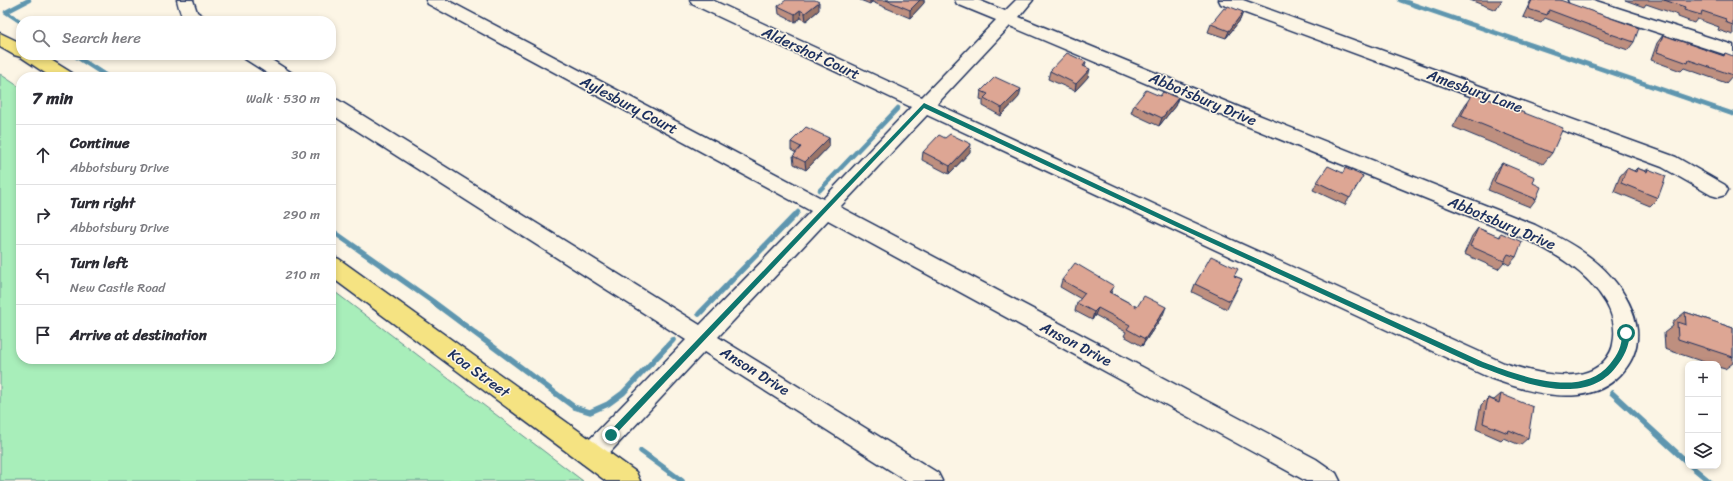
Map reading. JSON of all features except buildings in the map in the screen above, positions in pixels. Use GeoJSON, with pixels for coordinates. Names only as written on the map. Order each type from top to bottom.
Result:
{"type":"FeatureCollection","features":[{"type":"Feature","properties":{"kind":"main road"},"geometry":{"type":"LineString","coordinates":[[0,39],[16,48]]}},
{"type":"Feature","properties":{"kind":"main road"},"geometry":{"type":"LineString","coordinates":[[37,60],[57,72]]}},
{"type":"Feature","properties":{"kind":"main road","name":"Koa Street"},"geometry":{"type":"LineString","coordinates":[[336,269],[627,481]]}},
{"type":"Feature","properties":{"kind":"street"},"geometry":{"type":"LineString","coordinates":[[186,0],[190,16]]}},
{"type":"Feature","properties":{"kind":"street","name":"Aylesbury Court"},"geometry":{"type":"LineString","coordinates":[[434,0],[824,209]]}},
{"type":"Feature","properties":{"kind":"street","name":"Aldershot Court"},"geometry":{"type":"LineString","coordinates":[[698,0],[924,105]]}},
{"type":"Feature","properties":{"kind":"street","name":"Abbotsbury Drive"},"geometry":{"type":"LineString","coordinates":[[924,105],[1193,232],[1481,364],[1510,375],[1550,385],[1564,386],[1589,382],[1606,374],[1620,356],[1626,342],[1623,318],[1606,287],[1592,272],[1571,254],[1528,231],[1256,122],[963,0]]}},
{"type":"Feature","properties":{"kind":"street"},"geometry":{"type":"LineString","coordinates":[[591,455],[1025,0]]}},
{"type":"Feature","properties":{"kind":"street","name":"Amesbury Lane"},"geometry":{"type":"LineString","coordinates":[[1227,0],[1669,162],[1718,190]]}},
{"type":"Feature","properties":{"kind":"street"},"geometry":{"type":"LineString","coordinates":[[1576,0],[1733,51]]}},
{"type":"Feature","properties":{"kind":"street"},"geometry":{"type":"LineString","coordinates":[[259,60],[278,72]]}},
{"type":"Feature","properties":{"kind":"street"},"geometry":{"type":"LineString","coordinates":[[336,108],[703,338]]}},
{"type":"Feature","properties":{"kind":"street","name":"Anson Drive"},"geometry":{"type":"LineString","coordinates":[[824,209],[1307,467],[1327,481]]}},
{"type":"Feature","properties":{"kind":"street","name":"Anson Drive"},"geometry":{"type":"LineString","coordinates":[[703,338],[929,481]]}},
{"type":"Feature","properties":{"kind":"green space"},"geometry":{"type":"Polygon","coordinates":[[[0,74],[16,85],[16,364],[336,364],[336,293],[583,481],[0,481],[0,74]]]}},
{"type":"Feature","properties":{"kind":"waterway"},"geometry":{"type":"LineString","coordinates":[[16,19],[6,12],[29,0]]}},
{"type":"Feature","properties":{"kind":"waterway"},"geometry":{"type":"LineString","coordinates":[[1400,0],[1733,114]]}},
{"type":"Feature","properties":{"kind":"waterway"},"geometry":{"type":"LineString","coordinates":[[82,60],[100,72]]}},
{"type":"Feature","properties":{"kind":"waterway"},"geometry":{"type":"LineString","coordinates":[[820,190],[898,108]]}},
{"type":"Feature","properties":{"kind":"waterway"},"geometry":{"type":"LineString","coordinates":[[795,215],[798,212]]}},
{"type":"Feature","properties":{"kind":"waterway"},"geometry":{"type":"LineString","coordinates":[[699,314],[795,215]]}},
{"type":"Feature","properties":{"kind":"waterway"},"geometry":{"type":"LineString","coordinates":[[336,234],[432,301],[574,407],[590,412],[608,404],[623,393],[673,340]]}},
{"type":"Feature","properties":{"kind":"waterway"},"geometry":{"type":"LineString","coordinates":[[1612,393],[1685,460]]}},
{"type":"Feature","properties":{"kind":"waterway"},"geometry":{"type":"LineString","coordinates":[[641,451],[682,481]]}},
{"type":"Feature","properties":{"kind":"waterway"},"geometry":{"type":"LineString","coordinates":[[1695,469],[1709,481]]}},
{"type":"Feature","properties":{"kind":"route"},"geometry":{"type":"LineString","coordinates":[[611,435],[924,105],[1179,225],[1481,364],[1516,377],[1550,385],[1564,386],[1589,382],[1599,378],[1612,369],[1616,363],[1624,349],[1626,333]]}}]}
